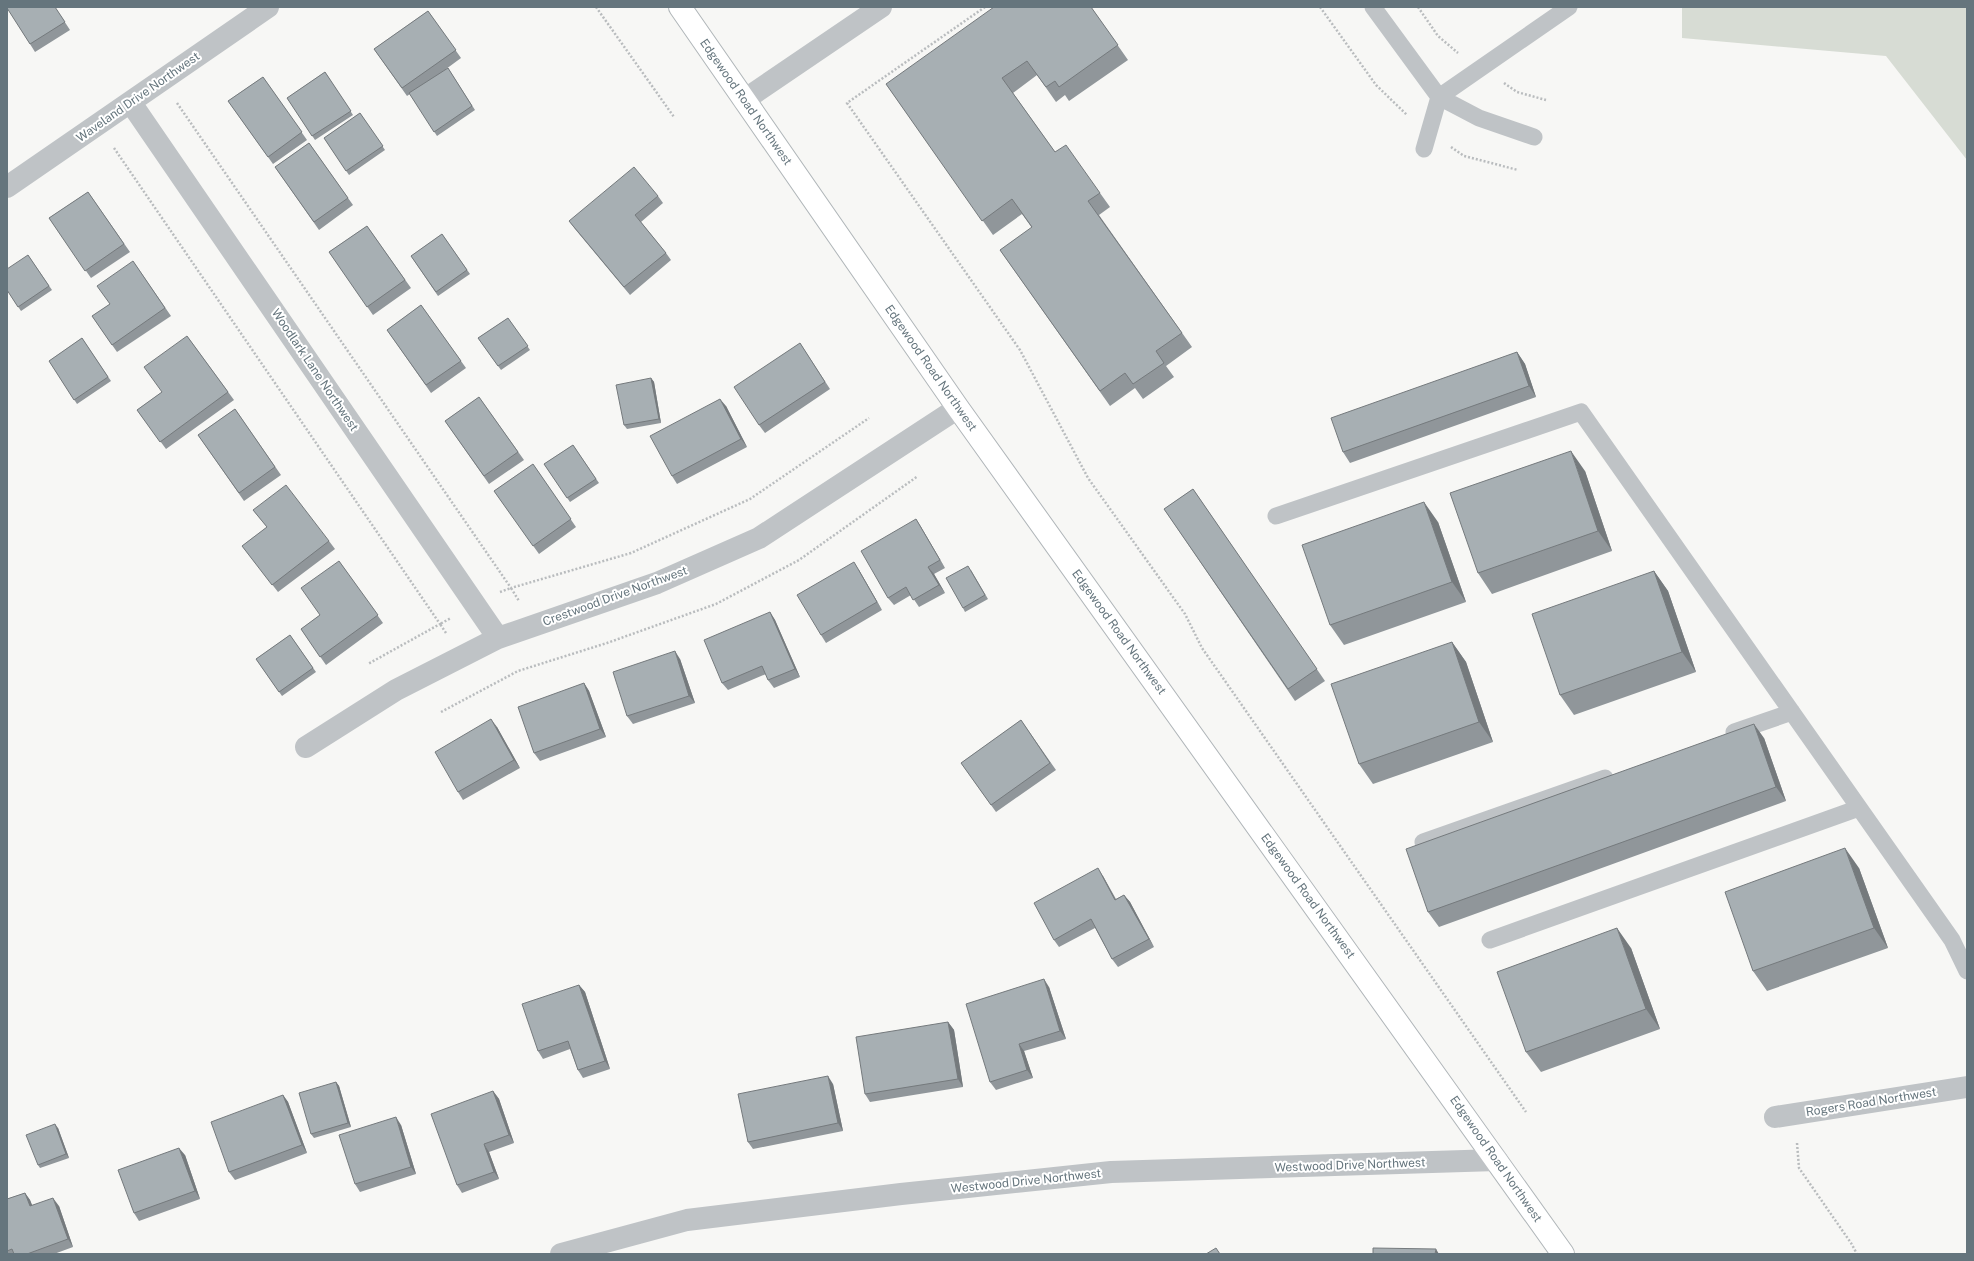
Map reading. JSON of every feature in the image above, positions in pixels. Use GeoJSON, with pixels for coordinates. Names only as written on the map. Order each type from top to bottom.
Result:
{"type":"FeatureCollection","features":[{"type":"Feature","properties":{"kind":"main road","name":"Edgewood Road Northwest"},"geometry":{"type":"LineString","coordinates":[[680,7],[958,408],[1563,1254]]}},
{"type":"Feature","properties":{"kind":"street","name":"Waveland Drive Northwest"},"geometry":{"type":"LineString","coordinates":[[7,187],[131,103],[268,7]]}},
{"type":"Feature","properties":{"kind":"street"},"geometry":{"type":"LineString","coordinates":[[744,100],[881,7]]}},
{"type":"Feature","properties":{"kind":"street","name":"Woodlark Lane Northwest"},"geometry":{"type":"LineString","coordinates":[[131,103],[498,638]]}},
{"type":"Feature","properties":{"kind":"street","name":"Crestwood Drive Northwest"},"geometry":{"type":"LineString","coordinates":[[306,747],[396,690],[498,638],[657,583],[759,538],[958,408]]}},
{"type":"Feature","properties":{"kind":"street","name":"Rogers Road Northwest"},"geometry":{"type":"LineString","coordinates":[[1785,1115],[1967,1086]]}},
{"type":"Feature","properties":{"kind":"street","name":"Westwood Drive Northwest"},"geometry":{"type":"LineString","coordinates":[[562,1254],[688,1220],[901,1194],[1111,1172],[1497,1160]]}},
{"type":"Feature","properties":{"kind":"lane"},"geometry":{"type":"LineString","coordinates":[[1373,7],[1439,97],[1479,118],[1534,137]]}},
{"type":"Feature","properties":{"kind":"lane"},"geometry":{"type":"LineString","coordinates":[[1424,148],[1439,97],[1568,7]]}},
{"type":"Feature","properties":{"kind":"lane"},"geometry":{"type":"LineString","coordinates":[[1276,516],[1580,412],[1952,940],[1967,971]]}},
{"type":"Feature","properties":{"kind":"lane"},"geometry":{"type":"LineString","coordinates":[[1717,738],[1792,712]]}},
{"type":"Feature","properties":{"kind":"lane"},"geometry":{"type":"LineString","coordinates":[[1423,842],[1619,773]]}},
{"type":"Feature","properties":{"kind":"lane"},"geometry":{"type":"LineString","coordinates":[[1490,940],[1859,808]]}},
{"type":"Feature","properties":{"kind":"path"},"geometry":{"type":"LineString","coordinates":[[596,7],[674,117]]}},
{"type":"Feature","properties":{"kind":"path"},"geometry":{"type":"LineString","coordinates":[[985,7],[848,103],[1020,350],[1088,478],[1185,614],[1202,648],[1526,1112]]}},
{"type":"Feature","properties":{"kind":"path"},"geometry":{"type":"LineString","coordinates":[[162,81],[511,588],[631,553],[750,499],[869,418]]}},
{"type":"Feature","properties":{"kind":"path"},"geometry":{"type":"LineString","coordinates":[[99,125],[440,624],[368,664]]}},
{"type":"Feature","properties":{"kind":"path"},"geometry":{"type":"LineString","coordinates":[[441,712],[518,671],[716,604],[799,560],[918,476]]}},
{"type":"Feature","properties":{"kind":"path"},"geometry":{"type":"LineString","coordinates":[[1785,1115],[1798,1168],[1851,1243],[1857,1254]]}},
{"type":"Feature","properties":{"kind":"shaded area"},"geometry":{"type":"Polygon","coordinates":[[[1682,7],[1967,7],[1967,160],[1886,56],[1682,38],[1682,7]]]}},
{"type":"Feature","properties":{"kind":"building"},"geometry":{"type":"Polygon","coordinates":[[[7,7],[55,7],[65,22],[30,44],[7,7]]]}},
{"type":"Feature","properties":{"kind":"building"},"geometry":{"type":"Polygon","coordinates":[[[994,7],[1091,7],[1118,45],[1059,87],[1055,81],[1046,87],[1027,61],[1002,78],[1055,152],[1066,145],[1100,193],[1088,201],[1182,333],[1156,351],[1164,363],[1133,384],[1125,373],[1100,391],[1000,250],[1032,227],[1012,199],[982,221],[886,84],[994,7]]]}},
{"type":"Feature","properties":{"kind":"building"},"geometry":{"type":"Polygon","coordinates":[[[428,11],[456,50],[402,88],[374,49],[428,11]]]}},
{"type":"Feature","properties":{"kind":"building"},"geometry":{"type":"Polygon","coordinates":[[[448,68],[472,106],[434,132],[409,93],[448,68]]]}},
{"type":"Feature","properties":{"kind":"building"},"geometry":{"type":"Polygon","coordinates":[[[325,72],[351,111],[312,136],[287,98],[325,72]]]}},
{"type":"Feature","properties":{"kind":"building"},"geometry":{"type":"Polygon","coordinates":[[[263,77],[302,132],[268,157],[228,101],[263,77]]]}},
{"type":"Feature","properties":{"kind":"building"},"geometry":{"type":"Polygon","coordinates":[[[360,113],[383,146],[346,171],[324,138],[360,113]]]}},
{"type":"Feature","properties":{"kind":"building"},"geometry":{"type":"Polygon","coordinates":[[[309,143],[348,198],[314,222],[275,167],[309,143]]]}},
{"type":"Feature","properties":{"kind":"building"},"geometry":{"type":"Polygon","coordinates":[[[634,167],[658,196],[635,215],[666,253],[624,287],[569,221],[634,167]]]}},
{"type":"Feature","properties":{"kind":"building"},"geometry":{"type":"Polygon","coordinates":[[[88,192],[124,244],[85,271],[49,218],[88,192]]]}},
{"type":"Feature","properties":{"kind":"building"},"geometry":{"type":"Polygon","coordinates":[[[367,226],[405,280],[367,307],[329,252],[367,226]]]}},
{"type":"Feature","properties":{"kind":"building"},"geometry":{"type":"Polygon","coordinates":[[[442,234],[467,270],[436,292],[411,256],[442,234]]]}},
{"type":"Feature","properties":{"kind":"building"},"geometry":{"type":"Polygon","coordinates":[[[28,255],[49,286],[18,307],[7,290],[7,269],[28,255]]]}},
{"type":"Feature","properties":{"kind":"building"},"geometry":{"type":"Polygon","coordinates":[[[133,261],[165,308],[112,345],[92,316],[110,304],[97,286],[133,261]]]}},
{"type":"Feature","properties":{"kind":"building"},"geometry":{"type":"Polygon","coordinates":[[[421,305],[461,361],[426,385],[387,330],[421,305]]]}},
{"type":"Feature","properties":{"kind":"building"},"geometry":{"type":"Polygon","coordinates":[[[508,318],[528,346],[498,366],[478,338],[508,318]]]}},
{"type":"Feature","properties":{"kind":"building"},"geometry":{"type":"Polygon","coordinates":[[[187,336],[228,392],[160,442],[137,410],[162,392],[144,367],[187,336]]]}},
{"type":"Feature","properties":{"kind":"building"},"geometry":{"type":"Polygon","coordinates":[[[82,338],[108,377],[74,400],[49,361],[82,338]]]}},
{"type":"Feature","properties":{"kind":"building"},"geometry":{"type":"Polygon","coordinates":[[[800,343],[825,382],[759,425],[734,387],[800,343]]]}},
{"type":"Feature","properties":{"kind":"building"},"geometry":{"type":"Polygon","coordinates":[[[1517,352],[1529,386],[1343,452],[1331,418],[1517,352]]]}},
{"type":"Feature","properties":{"kind":"building"},"geometry":{"type":"Polygon","coordinates":[[[651,378],[659,419],[624,425],[616,385],[651,378]]]}},
{"type":"Feature","properties":{"kind":"building"},"geometry":{"type":"Polygon","coordinates":[[[479,397],[518,452],[484,476],[445,421],[479,397]]]}},
{"type":"Feature","properties":{"kind":"building"},"geometry":{"type":"Polygon","coordinates":[[[720,399],[741,439],[672,476],[650,436],[720,399]]]}},
{"type":"Feature","properties":{"kind":"building"},"geometry":{"type":"Polygon","coordinates":[[[235,409],[275,467],[239,493],[198,435],[235,409]]]}},
{"type":"Feature","properties":{"kind":"building"},"geometry":{"type":"Polygon","coordinates":[[[573,445],[596,479],[567,498],[544,464],[573,445]]]}},
{"type":"Feature","properties":{"kind":"building"},"geometry":{"type":"Polygon","coordinates":[[[1571,451],[1598,531],[1478,573],[1450,493],[1571,451]]]}},
{"type":"Feature","properties":{"kind":"building"},"geometry":{"type":"Polygon","coordinates":[[[533,464],[571,519],[533,546],[494,491],[533,464]]]}},
{"type":"Feature","properties":{"kind":"building"},"geometry":{"type":"Polygon","coordinates":[[[286,485],[329,541],[272,585],[242,546],[267,527],[253,510],[286,485]]]}},
{"type":"Feature","properties":{"kind":"building"},"geometry":{"type":"Polygon","coordinates":[[[1193,489],[1317,669],[1288,689],[1164,509],[1193,489]]]}},
{"type":"Feature","properties":{"kind":"building"},"geometry":{"type":"Polygon","coordinates":[[[1424,502],[1452,582],[1330,625],[1302,545],[1424,502]]]}},
{"type":"Feature","properties":{"kind":"building"},"geometry":{"type":"Polygon","coordinates":[[[916,519],[940,560],[928,567],[939,585],[913,600],[906,587],[888,598],[861,551],[916,519]]]}},
{"type":"Feature","properties":{"kind":"building"},"geometry":{"type":"Polygon","coordinates":[[[339,561],[378,615],[320,657],[301,629],[320,615],[301,588],[339,561]]]}},
{"type":"Feature","properties":{"kind":"building"},"geometry":{"type":"Polygon","coordinates":[[[854,562],[877,602],[821,635],[797,595],[854,562]]]}},
{"type":"Feature","properties":{"kind":"building"},"geometry":{"type":"Polygon","coordinates":[[[968,566],[985,595],[963,608],[946,578],[968,566]]]}},
{"type":"Feature","properties":{"kind":"building"},"geometry":{"type":"Polygon","coordinates":[[[1654,571],[1682,652],[1560,695],[1532,614],[1654,571]]]}},
{"type":"Feature","properties":{"kind":"building"},"geometry":{"type":"Polygon","coordinates":[[[770,612],[795,669],[768,680],[762,666],[722,683],[704,640],[770,612]]]}},
{"type":"Feature","properties":{"kind":"building"},"geometry":{"type":"Polygon","coordinates":[[[290,635],[313,668],[279,692],[256,659],[290,635]]]}},
{"type":"Feature","properties":{"kind":"building"},"geometry":{"type":"Polygon","coordinates":[[[1452,642],[1479,722],[1359,764],[1331,684],[1452,642]]]}},
{"type":"Feature","properties":{"kind":"building"},"geometry":{"type":"Polygon","coordinates":[[[675,651],[689,696],[627,716],[613,672],[675,651]]]}},
{"type":"Feature","properties":{"kind":"building"},"geometry":{"type":"Polygon","coordinates":[[[584,683],[600,729],[534,753],[518,707],[584,683]]]}},
{"type":"Feature","properties":{"kind":"building"},"geometry":{"type":"Polygon","coordinates":[[[491,719],[514,760],[458,792],[435,752],[491,719]]]}},
{"type":"Feature","properties":{"kind":"building"},"geometry":{"type":"Polygon","coordinates":[[[1021,720],[1050,763],[991,805],[961,763],[1021,720]]]}},
{"type":"Feature","properties":{"kind":"building"},"geometry":{"type":"Polygon","coordinates":[[[1754,724],[1776,787],[1428,912],[1406,849],[1754,724]]]}},
{"type":"Feature","properties":{"kind":"building"},"geometry":{"type":"Polygon","coordinates":[[[1845,848],[1874,928],[1753,971],[1725,892],[1845,848]]]}},
{"type":"Feature","properties":{"kind":"building"},"geometry":{"type":"Polygon","coordinates":[[[1098,868],[1115,900],[1124,895],[1149,939],[1112,959],[1091,919],[1054,940],[1034,903],[1098,868]]]}},
{"type":"Feature","properties":{"kind":"building"},"geometry":{"type":"Polygon","coordinates":[[[1617,928],[1646,1009],[1526,1052],[1497,972],[1617,928]]]}},
{"type":"Feature","properties":{"kind":"building"},"geometry":{"type":"Polygon","coordinates":[[[1044,979],[1060,1031],[1019,1044],[1027,1070],[990,1082],[966,1004],[1044,979]]]}},
{"type":"Feature","properties":{"kind":"building"},"geometry":{"type":"Polygon","coordinates":[[[579,985],[605,1061],[578,1070],[568,1041],[538,1051],[522,1004],[579,985]]]}},
{"type":"Feature","properties":{"kind":"building"},"geometry":{"type":"Polygon","coordinates":[[[948,1022],[958,1079],[865,1094],[856,1037],[948,1022]]]}},
{"type":"Feature","properties":{"kind":"building"},"geometry":{"type":"Polygon","coordinates":[[[828,1076],[838,1123],[748,1142],[738,1094],[828,1076]]]}},
{"type":"Feature","properties":{"kind":"building"},"geometry":{"type":"Polygon","coordinates":[[[336,1082],[348,1123],[311,1134],[299,1093],[336,1082]]]}},
{"type":"Feature","properties":{"kind":"building"},"geometry":{"type":"Polygon","coordinates":[[[493,1091],[509,1135],[484,1144],[494,1172],[457,1185],[431,1114],[493,1091]]]}},
{"type":"Feature","properties":{"kind":"building"},"geometry":{"type":"Polygon","coordinates":[[[283,1095],[302,1145],[229,1172],[211,1122],[283,1095]]]}},
{"type":"Feature","properties":{"kind":"building"},"geometry":{"type":"Polygon","coordinates":[[[396,1117],[411,1167],[355,1184],[339,1135],[396,1117]]]}},
{"type":"Feature","properties":{"kind":"building"},"geometry":{"type":"Polygon","coordinates":[[[55,1124],[66,1154],[38,1165],[26,1135],[55,1124]]]}},
{"type":"Feature","properties":{"kind":"building"},"geometry":{"type":"Polygon","coordinates":[[[179,1148],[195,1191],[134,1213],[118,1170],[179,1148]]]}},
{"type":"Feature","properties":{"kind":"building"},"geometry":{"type":"Polygon","coordinates":[[[25,1193],[30,1206],[53,1198],[68,1239],[27,1254],[14,1254],[12,1249],[7,1251],[7,1199],[25,1193]]]}},
{"type":"Feature","properties":{"kind":"building"},"geometry":{"type":"Polygon","coordinates":[[[1216,1248],[1220,1254],[1206,1254],[1216,1248]]]}},
{"type":"Feature","properties":{"kind":"building"},"geometry":{"type":"Polygon","coordinates":[[[1373,1248],[1436,1249],[1435,1254],[1373,1254],[1373,1248]]]}}]}
